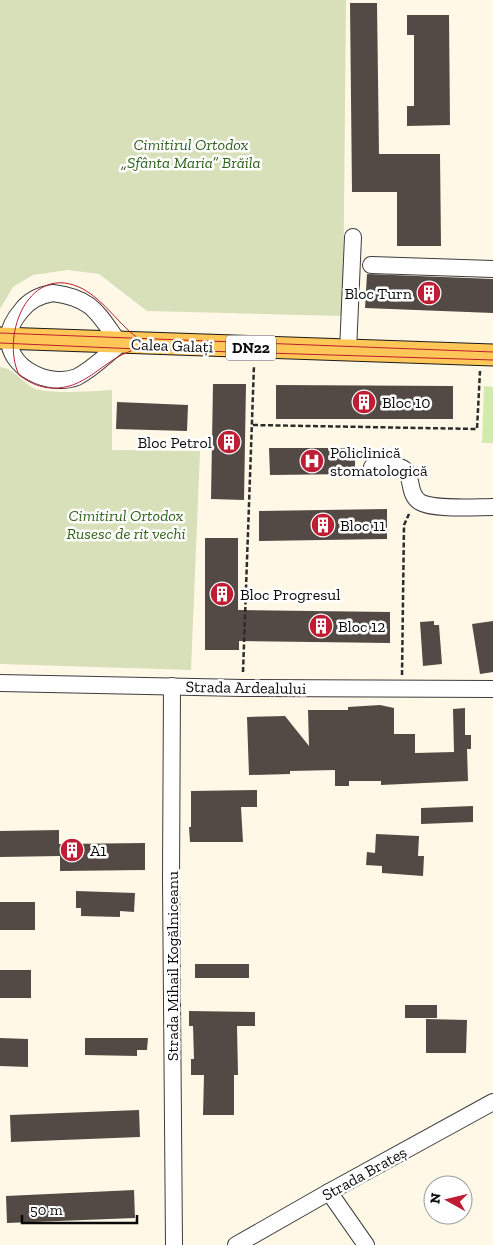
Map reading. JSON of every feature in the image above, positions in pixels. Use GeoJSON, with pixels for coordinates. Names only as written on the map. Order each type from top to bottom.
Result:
{"type":"FeatureCollection","features":[{"type":"Feature","properties":{"kind":"main road","name":"Calea Galați"},"geometry":{"type":"LineString","coordinates":[[5,338],[120,344],[487,355]]}},
{"type":"Feature","properties":{"kind":"street"},"geometry":{"type":"LineString","coordinates":[[348,351],[353,237]]}},
{"type":"Feature","properties":{"kind":"street"},"geometry":{"type":"LineString","coordinates":[[371,265],[493,269]]}},
{"type":"Feature","properties":{"kind":"street"},"geometry":{"type":"LineString","coordinates":[[53,293],[78,298],[90,306],[120,344],[77,377],[66,380],[53,380],[35,375],[25,368],[15,356],[5,338],[24,306],[39,296],[53,293]]}},
{"type":"Feature","properties":{"kind":"street"},"geometry":{"type":"LineString","coordinates":[[372,467],[403,468],[408,474],[411,492],[415,499],[421,503],[437,506],[493,507]]}},
{"type":"Feature","properties":{"kind":"street","name":"Strada Ardealului"},"geometry":{"type":"LineString","coordinates":[[0,683],[243,688],[493,689]]}},
{"type":"Feature","properties":{"kind":"street","name":"Strada Mihail Kogălniceanu"},"geometry":{"type":"LineString","coordinates":[[172,686],[171,888],[174,1245]]}},
{"type":"Feature","properties":{"kind":"street","name":"Strada Brateș"},"geometry":{"type":"LineString","coordinates":[[236,1245],[493,1102]]}},
{"type":"Feature","properties":{"kind":"street"},"geometry":{"type":"LineString","coordinates":[[329,1192],[366,1245]]}},
{"type":"Feature","properties":{"kind":"path"},"geometry":{"type":"LineString","coordinates":[[243,688],[255,348]]}},
{"type":"Feature","properties":{"kind":"path"},"geometry":{"type":"LineString","coordinates":[[253,425],[477,429],[487,355]]}},
{"type":"Feature","properties":{"kind":"path"},"geometry":{"type":"LineString","coordinates":[[402,689],[404,525],[415,499]]}},
{"type":"Feature","properties":{"kind":"green space","name":"Cimitirul Ortodox „Sfânta Maria” Brăila"},"geometry":{"type":"Polygon","coordinates":[[[0,0],[346,0],[343,316],[147,311],[99,274],[68,270],[33,275],[13,287],[0,309],[0,0]]]}},
{"type":"Feature","properties":{"kind":"green space","name":"Cimitirul Ortodox Rusesc de rit vechi"},"geometry":{"type":"Polygon","coordinates":[[[0,367],[6,368],[30,386],[40,390],[66,392],[112,390],[112,450],[200,451],[191,670],[0,664],[0,367]]]}},
{"type":"Feature","properties":{"kind":"green space"},"geometry":{"type":"Polygon","coordinates":[[[484,386],[493,387],[493,443],[482,443],[484,386]]]}},
{"type":"Feature","properties":{"kind":"building"},"geometry":{"type":"Polygon","coordinates":[[[350,3],[377,3],[379,154],[440,154],[441,246],[397,246],[397,192],[352,192],[350,3]]]}},
{"type":"Feature","properties":{"kind":"building"},"geometry":{"type":"Polygon","coordinates":[[[407,15],[449,15],[450,125],[407,126],[407,106],[414,106],[414,35],[407,35],[407,15]]]}},
{"type":"Feature","properties":{"kind":"building","name":"Bloc Turn"},"geometry":{"type":"Polygon","coordinates":[[[367,274],[493,279],[493,313],[365,308],[367,274]]]}},
{"type":"Feature","properties":{"kind":"building","name":"Bloc Petrol"},"geometry":{"type":"Polygon","coordinates":[[[213,384],[246,384],[244,500],[211,499],[213,384]]]}},
{"type":"Feature","properties":{"kind":"building","name":"Bloc 10"},"geometry":{"type":"Polygon","coordinates":[[[276,385],[453,386],[453,419],[276,419],[276,385]]]}},
{"type":"Feature","properties":{"kind":"building"},"geometry":{"type":"Polygon","coordinates":[[[117,402],[188,405],[187,431],[116,429],[117,402]]]}},
{"type":"Feature","properties":{"kind":"building","name":"Policlinică stomatologică"},"geometry":{"type":"Polygon","coordinates":[[[269,448],[355,448],[355,474],[270,475],[269,448]]]}},
{"type":"Feature","properties":{"kind":"building","name":"Bloc 11"},"geometry":{"type":"Polygon","coordinates":[[[387,509],[387,539],[259,541],[259,511],[387,509]]]}},
{"type":"Feature","properties":{"kind":"building"},"geometry":{"type":"Polygon","coordinates":[[[205,538],[238,538],[238,610],[390,612],[390,643],[239,641],[239,650],[205,650],[205,538]]]}},
{"type":"Feature","properties":{"kind":"building"},"geometry":{"type":"Polygon","coordinates":[[[434,621],[434,625],[439,625],[442,664],[423,666],[420,622],[434,621]]]}},
{"type":"Feature","properties":{"kind":"building"},"geometry":{"type":"Polygon","coordinates":[[[493,621],[493,672],[480,674],[472,624],[493,621]]]}},
{"type":"Feature","properties":{"kind":"building"},"geometry":{"type":"Polygon","coordinates":[[[380,705],[394,708],[394,734],[415,734],[415,753],[454,752],[453,709],[465,708],[465,735],[471,735],[471,749],[467,749],[468,781],[381,785],[381,781],[349,781],[349,786],[335,786],[335,770],[290,771],[290,774],[249,775],[247,717],[285,716],[309,746],[308,710],[348,710],[348,707],[380,705]]]}},
{"type":"Feature","properties":{"kind":"building"},"geometry":{"type":"Polygon","coordinates":[[[257,790],[257,807],[241,807],[243,842],[190,842],[191,791],[257,790]]]}},
{"type":"Feature","properties":{"kind":"building"},"geometry":{"type":"Polygon","coordinates":[[[473,806],[473,822],[421,824],[421,808],[473,806]]]}},
{"type":"Feature","properties":{"kind":"building","name":"A1"},"geometry":{"type":"Polygon","coordinates":[[[59,830],[59,844],[145,843],[145,870],[60,871],[60,856],[0,857],[0,831],[59,830]]]}},
{"type":"Feature","properties":{"kind":"building"},"geometry":{"type":"Polygon","coordinates":[[[376,834],[419,836],[418,856],[424,856],[423,876],[382,873],[382,866],[366,865],[367,852],[375,853],[376,834]]]}},
{"type":"Feature","properties":{"kind":"building"},"geometry":{"type":"Polygon","coordinates":[[[76,891],[135,893],[134,912],[120,911],[120,917],[81,916],[81,908],[76,908],[76,891]]]}},
{"type":"Feature","properties":{"kind":"building"},"geometry":{"type":"Polygon","coordinates":[[[0,902],[35,902],[35,930],[0,930],[0,902]]]}},
{"type":"Feature","properties":{"kind":"building"},"geometry":{"type":"Polygon","coordinates":[[[195,964],[249,964],[249,978],[195,978],[195,964]]]}},
{"type":"Feature","properties":{"kind":"building"},"geometry":{"type":"Polygon","coordinates":[[[0,970],[31,970],[31,998],[0,998],[0,970]]]}},
{"type":"Feature","properties":{"kind":"building"},"geometry":{"type":"Polygon","coordinates":[[[405,1005],[437,1005],[437,1018],[405,1018],[405,1005]]]}},
{"type":"Feature","properties":{"kind":"building"},"geometry":{"type":"Polygon","coordinates":[[[189,1011],[255,1012],[255,1026],[237,1026],[238,1075],[234,1075],[234,1115],[203,1115],[204,1075],[191,1075],[191,1059],[194,1059],[193,1026],[189,1026],[189,1011]]]}},
{"type":"Feature","properties":{"kind":"building"},"geometry":{"type":"Polygon","coordinates":[[[426,1019],[467,1020],[466,1053],[426,1053],[426,1019]]]}},
{"type":"Feature","properties":{"kind":"building"},"geometry":{"type":"Polygon","coordinates":[[[0,1038],[28,1039],[28,1067],[0,1066],[0,1038]]]}},
{"type":"Feature","properties":{"kind":"building"},"geometry":{"type":"Polygon","coordinates":[[[85,1038],[148,1038],[147,1050],[137,1050],[137,1056],[85,1055],[85,1038]]]}},
{"type":"Feature","properties":{"kind":"building"},"geometry":{"type":"Polygon","coordinates":[[[139,1110],[140,1137],[11,1142],[10,1115],[139,1110]]]}},
{"type":"Feature","properties":{"kind":"building"},"geometry":{"type":"Polygon","coordinates":[[[134,1190],[135,1218],[7,1223],[6,1196],[134,1190]]]}},
{"type":"Feature","properties":{"kind":"tram line"},"geometry":{"type":"LineString","coordinates":[[131,351],[112,360],[78,383],[58,388],[42,387],[19,375],[14,358],[17,322],[24,306],[34,293],[48,285],[64,283],[83,289],[91,294],[139,339]]}},
{"type":"Feature","properties":{"kind":"tram line"},"geometry":{"type":"LineString","coordinates":[[0,333],[493,352]]}},
{"type":"Feature","properties":{"kind":"tram line"},"geometry":{"type":"LineString","coordinates":[[0,343],[493,360]]}},
{"type":"Feature","properties":{"kind":"place","name":"Bloc Turn"},"geometry":{"type":"Point","coordinates":[429,293]}},
{"type":"Feature","properties":{"kind":"place","name":"Bloc 10"},"geometry":{"type":"Point","coordinates":[364,402]}},
{"type":"Feature","properties":{"kind":"place","name":"Bloc Petrol"},"geometry":{"type":"Point","coordinates":[229,442]}},
{"type":"Feature","properties":{"kind":"place","name":"Policlinică stomatologică"},"geometry":{"type":"Point","coordinates":[312,461]}},
{"type":"Feature","properties":{"kind":"place","name":"Bloc 11"},"geometry":{"type":"Point","coordinates":[323,525]}},
{"type":"Feature","properties":{"kind":"place","name":"Bloc Progresul"},"geometry":{"type":"Point","coordinates":[222,594]}},
{"type":"Feature","properties":{"kind":"place","name":"Bloc 12"},"geometry":{"type":"Point","coordinates":[321,626]}},
{"type":"Feature","properties":{"kind":"place","name":"A1"},"geometry":{"type":"Point","coordinates":[72,850]}}]}
